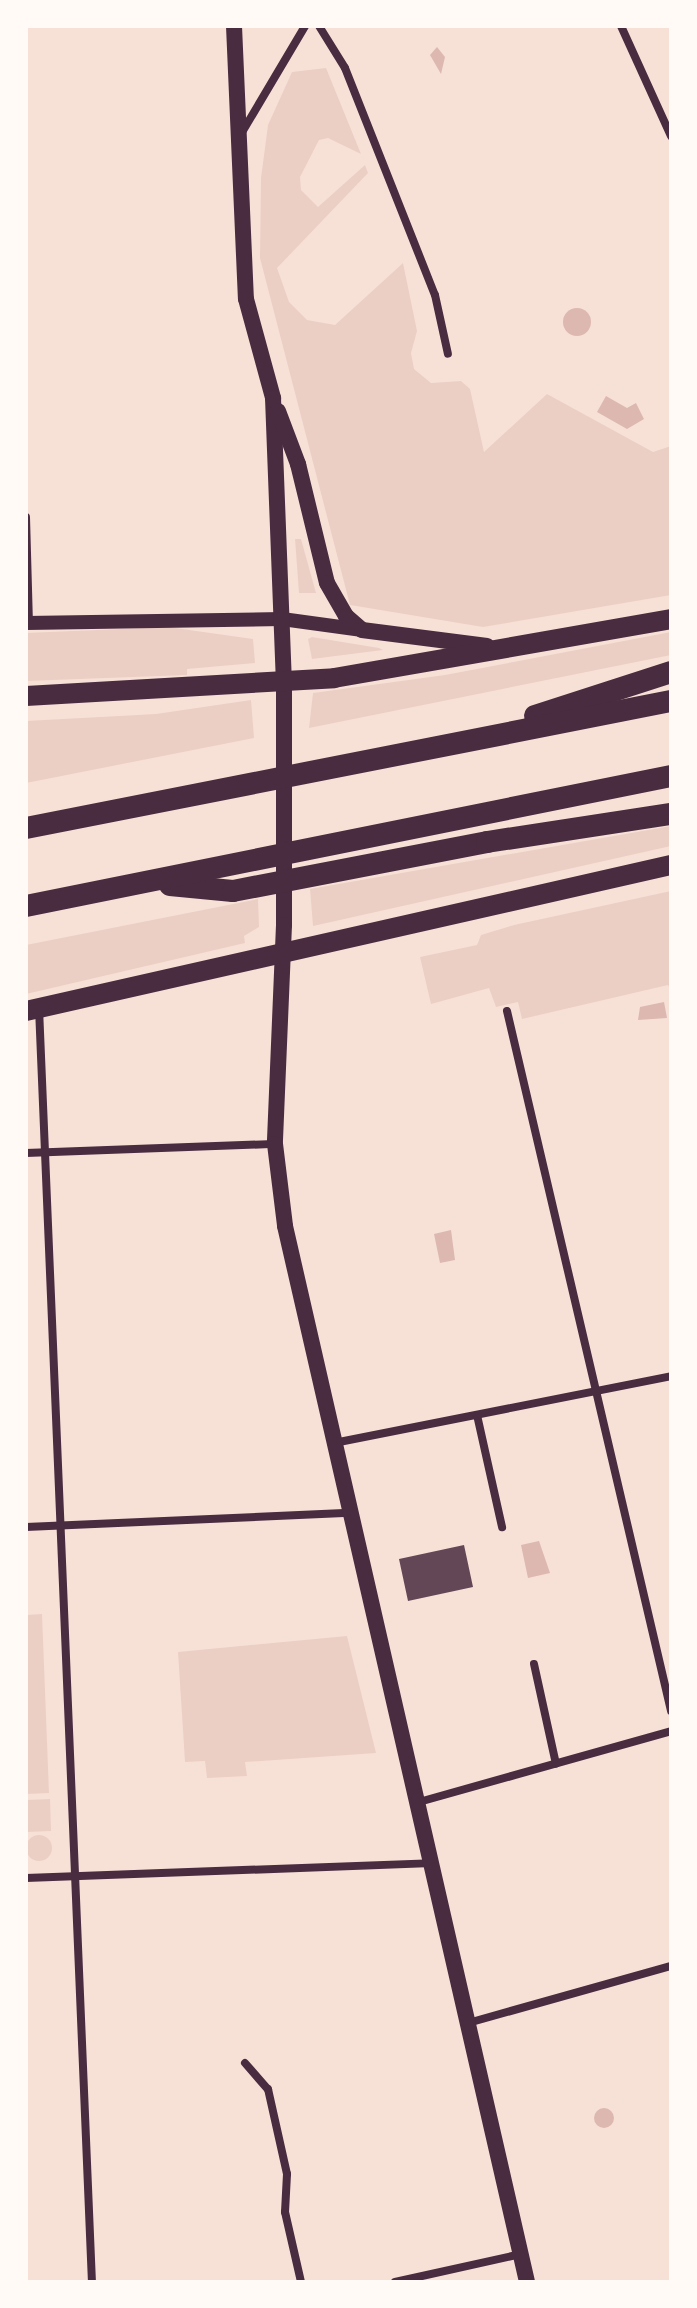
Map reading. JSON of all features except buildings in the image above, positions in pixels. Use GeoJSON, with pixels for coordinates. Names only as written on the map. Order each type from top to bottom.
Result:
{"type":"FeatureCollection","features":[{"type":"Feature","properties":{"kind":"highway"},"geometry":{"type":"LineString","coordinates":[[450,745],[671,672]]}},
{"type":"Feature","properties":{"kind":"highway"},"geometry":{"type":"LineString","coordinates":[[26,828],[671,701]]}},
{"type":"Feature","properties":{"kind":"highway"},"geometry":{"type":"LineString","coordinates":[[26,906],[671,776]]}},
{"type":"Feature","properties":{"kind":"highway"},"geometry":{"type":"LineString","coordinates":[[149,883],[233,891],[338,870],[671,814]]}},
{"type":"Feature","properties":{"kind":"main road"},"geometry":{"type":"LineString","coordinates":[[234,26],[246,299],[273,398],[298,464],[327,583],[340,608],[362,630],[517,649]]}},
{"type":"Feature","properties":{"kind":"main road"},"geometry":{"type":"LineString","coordinates":[[273,398],[284,683],[283,952],[275,1144],[285,1226],[527,2282]]}},
{"type":"Feature","properties":{"kind":"main road"},"geometry":{"type":"LineString","coordinates":[[26,696],[284,683],[517,649],[671,619]]}},
{"type":"Feature","properties":{"kind":"main road"},"geometry":{"type":"LineString","coordinates":[[32,1009],[671,865]]}},
{"type":"Feature","properties":{"kind":"street"},"geometry":{"type":"LineString","coordinates":[[238,138],[268,97],[305,26]]}},
{"type":"Feature","properties":{"kind":"street"},"geometry":{"type":"LineString","coordinates":[[319,26],[345,68],[435,295],[448,354]]}},
{"type":"Feature","properties":{"kind":"street"},"geometry":{"type":"LineString","coordinates":[[621,26],[671,136]]}},
{"type":"Feature","properties":{"kind":"street"},"geometry":{"type":"LineString","coordinates":[[26,517],[28,622],[282,619],[362,630]]}},
{"type":"Feature","properties":{"kind":"street"},"geometry":{"type":"LineString","coordinates":[[32,1009],[45,1153],[92,2282]]}},
{"type":"Feature","properties":{"kind":"street"},"geometry":{"type":"LineString","coordinates":[[507,1011],[671,1711]]}},
{"type":"Feature","properties":{"kind":"street"},"geometry":{"type":"LineString","coordinates":[[26,1153],[275,1144]]}},
{"type":"Feature","properties":{"kind":"street"},"geometry":{"type":"LineString","coordinates":[[334,1444],[671,1376]]}},
{"type":"Feature","properties":{"kind":"street"},"geometry":{"type":"LineString","coordinates":[[477,1415],[502,1527]]}},
{"type":"Feature","properties":{"kind":"street"},"geometry":{"type":"LineString","coordinates":[[26,1527],[350,1513]]}},
{"type":"Feature","properties":{"kind":"street"},"geometry":{"type":"LineString","coordinates":[[534,1664],[556,1764]]}},
{"type":"Feature","properties":{"kind":"street"},"geometry":{"type":"LineString","coordinates":[[419,1802],[671,1731]]}},
{"type":"Feature","properties":{"kind":"street"},"geometry":{"type":"LineString","coordinates":[[26,1878],[432,1863]]}},
{"type":"Feature","properties":{"kind":"street"},"geometry":{"type":"LineString","coordinates":[[468,2023],[671,1966]]}},
{"type":"Feature","properties":{"kind":"street"},"geometry":{"type":"LineString","coordinates":[[245,2063],[268,2089],[287,2174],[285,2212],[301,2282]]}},
{"type":"Feature","properties":{"kind":"street"},"geometry":{"type":"LineString","coordinates":[[395,2282],[522,2254]]}},
{"type":"Feature","properties":{"kind":"shaded area"},"geometry":{"type":"Polygon","coordinates":[[[437,47],[445,57],[441,74],[430,55],[437,47]]]}},
{"type":"Feature","properties":{"kind":"shaded area"},"geometry":{"type":"Polygon","coordinates":[[[326,68],[361,154],[328,138],[319,140],[300,177],[301,190],[318,207],[365,165],[368,173],[277,268],[289,302],[307,320],[335,325],[403,263],[417,331],[411,353],[414,369],[431,383],[461,381],[470,389],[484,452],[547,394],[653,452],[671,446],[671,595],[483,627],[350,605],[260,258],[261,178],[268,125],[292,72],[326,68]]]}},
{"type":"Feature","properties":{"kind":"shaded area"},"geometry":{"type":"Polygon","coordinates":[[[577,308],[587,312],[591,322],[587,332],[577,336],[567,332],[563,322],[567,312],[577,308]]]}},
{"type":"Feature","properties":{"kind":"shaded area"},"geometry":{"type":"Polygon","coordinates":[[[606,396],[627,408],[636,403],[644,419],[627,429],[597,412],[606,396]]]}},
{"type":"Feature","properties":{"kind":"shaded area"},"geometry":{"type":"Polygon","coordinates":[[[295,539],[301,539],[316,593],[299,593],[295,539]]]}},
{"type":"Feature","properties":{"kind":"shaded area"},"geometry":{"type":"Polygon","coordinates":[[[168,627],[253,639],[255,663],[187,669],[187,675],[26,681],[26,633],[168,627]]]}},
{"type":"Feature","properties":{"kind":"shaded area"},"geometry":{"type":"Polygon","coordinates":[[[671,632],[671,655],[309,728],[313,693],[445,675],[671,632]]]}},
{"type":"Feature","properties":{"kind":"shaded area"},"geometry":{"type":"Polygon","coordinates":[[[312,637],[383,650],[312,659],[308,639],[312,637]]]}},
{"type":"Feature","properties":{"kind":"shaded area"},"geometry":{"type":"Polygon","coordinates":[[[251,700],[254,738],[26,783],[26,721],[156,714],[251,700]]]}},
{"type":"Feature","properties":{"kind":"shaded area"},"geometry":{"type":"Polygon","coordinates":[[[671,826],[671,846],[313,926],[310,889],[671,826]]]}},
{"type":"Feature","properties":{"kind":"shaded area"},"geometry":{"type":"Polygon","coordinates":[[[671,891],[671,991],[668,985],[522,1019],[518,1002],[496,1007],[489,988],[431,1004],[420,957],[477,945],[481,935],[514,925],[671,891]]]}},
{"type":"Feature","properties":{"kind":"shaded area"},"geometry":{"type":"Polygon","coordinates":[[[258,899],[259,927],[244,936],[245,943],[26,994],[26,945],[258,899]]]}},
{"type":"Feature","properties":{"kind":"shaded area"},"geometry":{"type":"Polygon","coordinates":[[[664,1002],[667,1018],[638,1020],[640,1007],[664,1002]]]}},
{"type":"Feature","properties":{"kind":"shaded area"},"geometry":{"type":"Polygon","coordinates":[[[451,1230],[455,1260],[440,1263],[434,1234],[451,1230]]]}},
{"type":"Feature","properties":{"kind":"shaded area"},"geometry":{"type":"Polygon","coordinates":[[[539,1541],[550,1573],[528,1578],[521,1545],[539,1541]]]}},
{"type":"Feature","properties":{"kind":"shaded area"},"geometry":{"type":"Polygon","coordinates":[[[42,1614],[49,1793],[26,1794],[26,1615],[42,1614]]]}},
{"type":"Feature","properties":{"kind":"shaded area"},"geometry":{"type":"Polygon","coordinates":[[[347,1636],[376,1753],[245,1762],[247,1776],[207,1778],[205,1761],[185,1762],[178,1652],[347,1636]]]}},
{"type":"Feature","properties":{"kind":"shaded area"},"geometry":{"type":"Polygon","coordinates":[[[50,1799],[51,1831],[26,1832],[26,1800],[50,1799]]]}},
{"type":"Feature","properties":{"kind":"shaded area"},"geometry":{"type":"Polygon","coordinates":[[[39,1835],[48,1839],[52,1848],[48,1857],[39,1861],[30,1857],[26,1848],[30,1839],[39,1835]]]}},
{"type":"Feature","properties":{"kind":"shaded area"},"geometry":{"type":"Polygon","coordinates":[[[604,2108],[611,2111],[614,2118],[611,2125],[604,2128],[597,2125],[594,2118],[597,2111],[604,2108]]]}}]}
